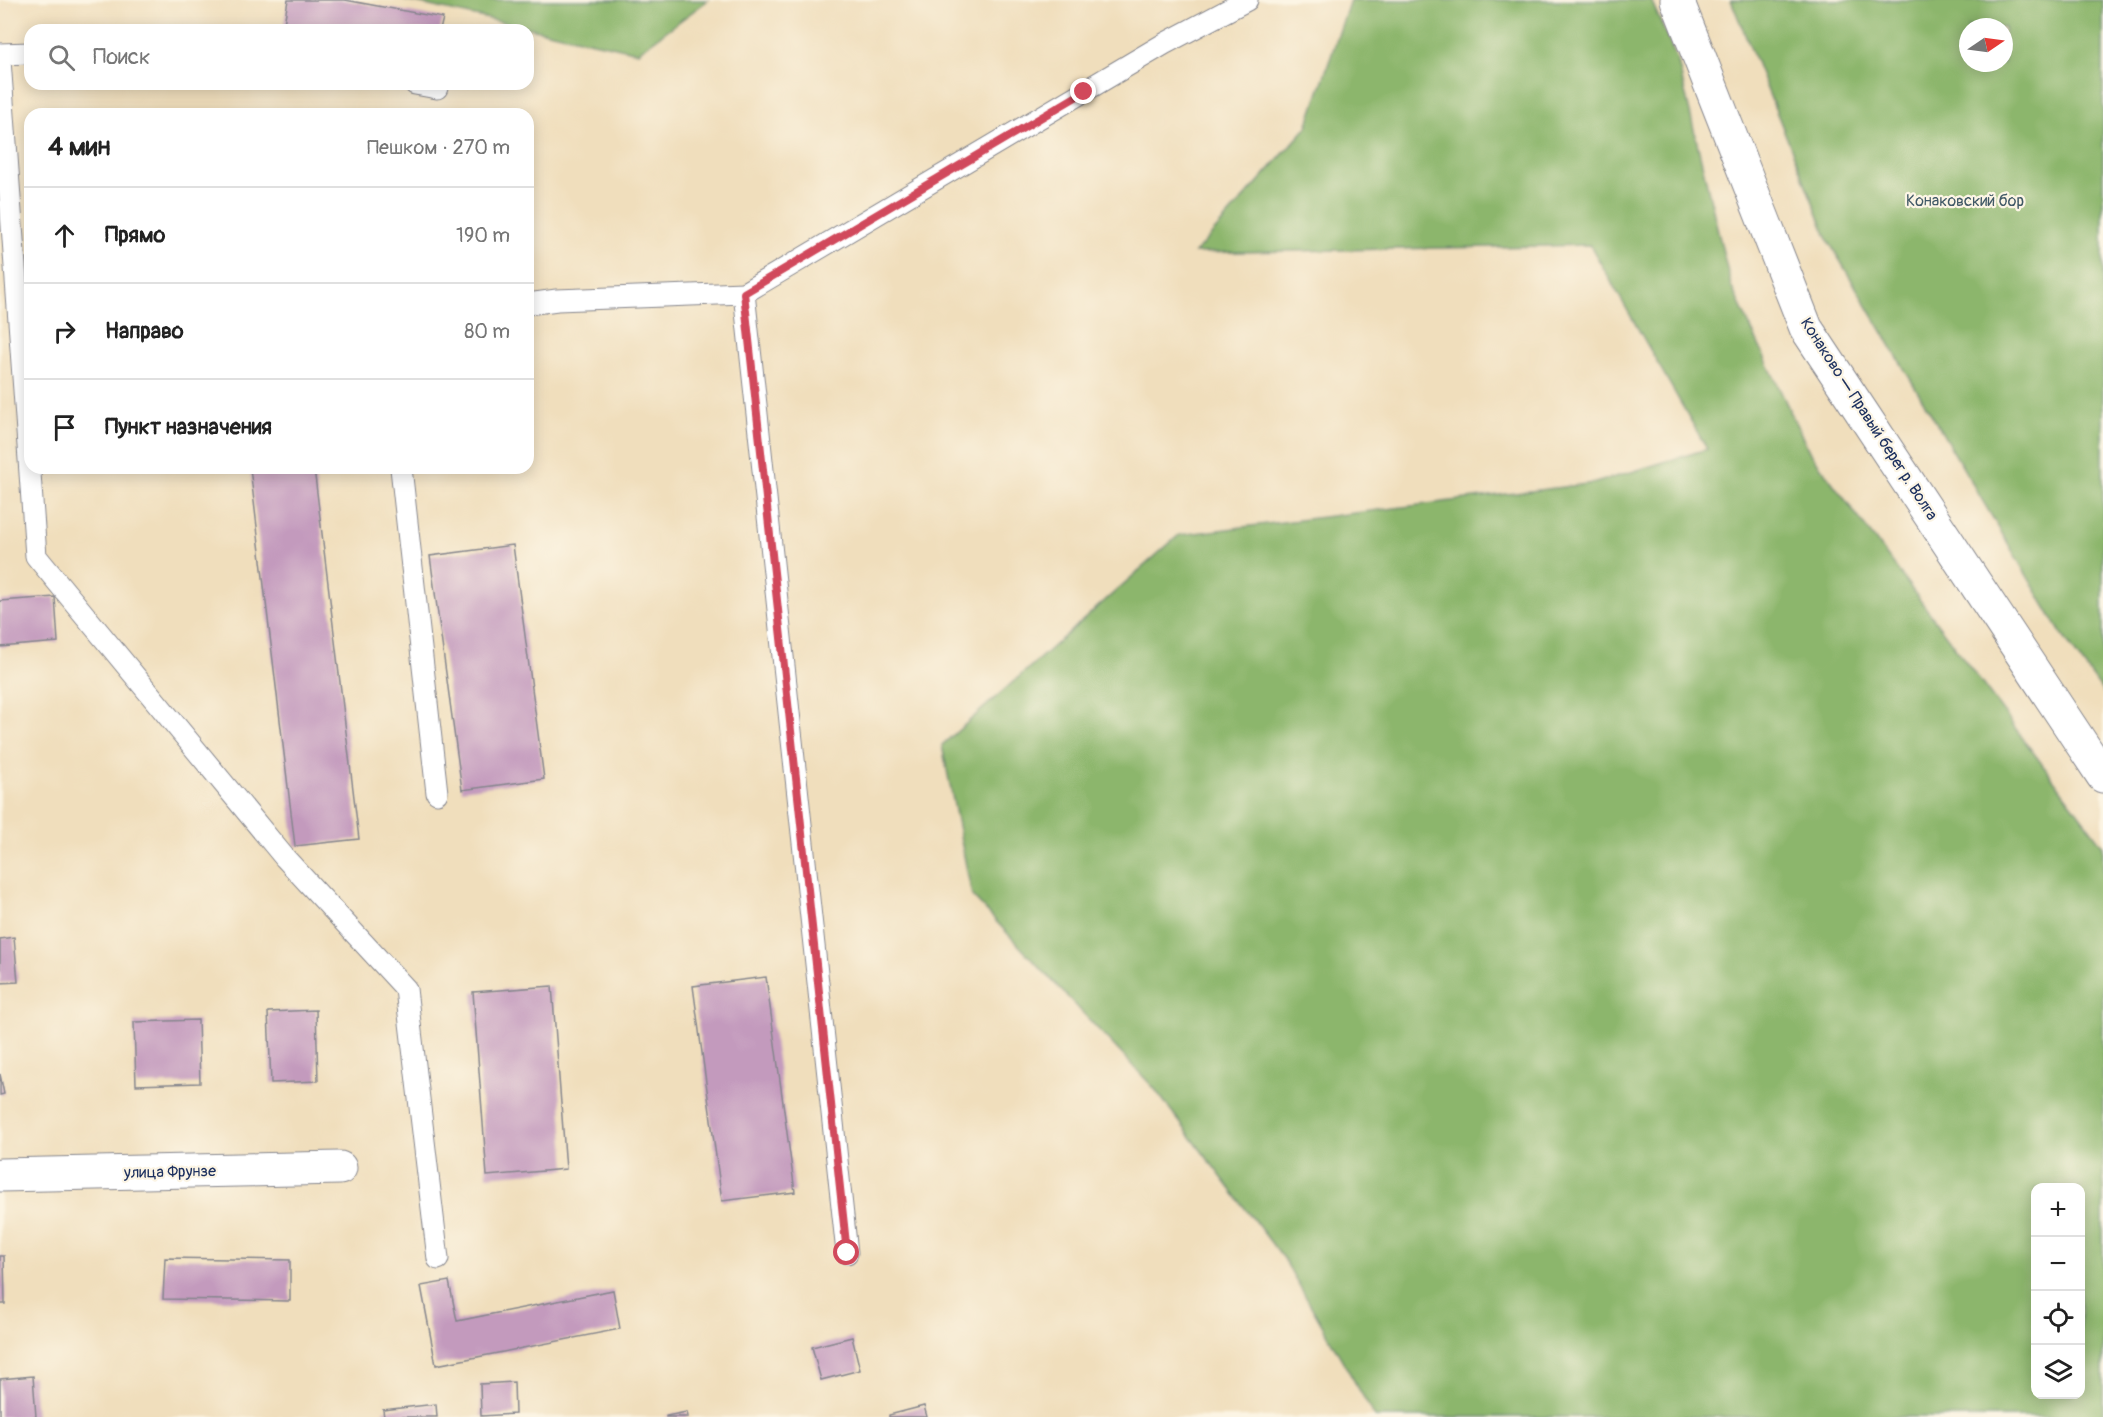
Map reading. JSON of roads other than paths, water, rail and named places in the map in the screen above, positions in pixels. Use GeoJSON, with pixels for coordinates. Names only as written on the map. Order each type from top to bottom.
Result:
{"type":"FeatureCollection","features":[{"type":"Feature","properties":{"kind":"street","name":"Конаково — Правый берег р. Волга"},"geometry":{"type":"LineString","coordinates":[[1677,0],[1806,328],[2103,776]]}},
{"type":"Feature","properties":{"kind":"street","name":"улица Фрунзе"},"geometry":{"type":"LineString","coordinates":[[0,1175],[340,1168]]}},
{"type":"Feature","properties":{"kind":"lane"},"geometry":{"type":"LineString","coordinates":[[534,303],[557,300],[744,293],[1164,44],[1247,0]]}},
{"type":"Feature","properties":{"kind":"lane"},"geometry":{"type":"LineString","coordinates":[[0,54],[24,53]]}},
{"type":"Feature","properties":{"kind":"lane"},"geometry":{"type":"LineString","coordinates":[[0,60],[24,355]]}},
{"type":"Feature","properties":{"kind":"lane"},"geometry":{"type":"LineString","coordinates":[[744,293],[847,1253]]}},
{"type":"Feature","properties":{"kind":"lane"},"geometry":{"type":"LineString","coordinates":[[31,474],[36,556],[285,858],[406,989],[438,1258]]}},
{"type":"Feature","properties":{"kind":"lane"},"geometry":{"type":"LineString","coordinates":[[402,474],[437,793]]}},
{"type":"Feature","properties":{"kind":"park label","name":"Конаковский бор"},"geometry":{"type":"Point","coordinates":[1965,201]}}]}
